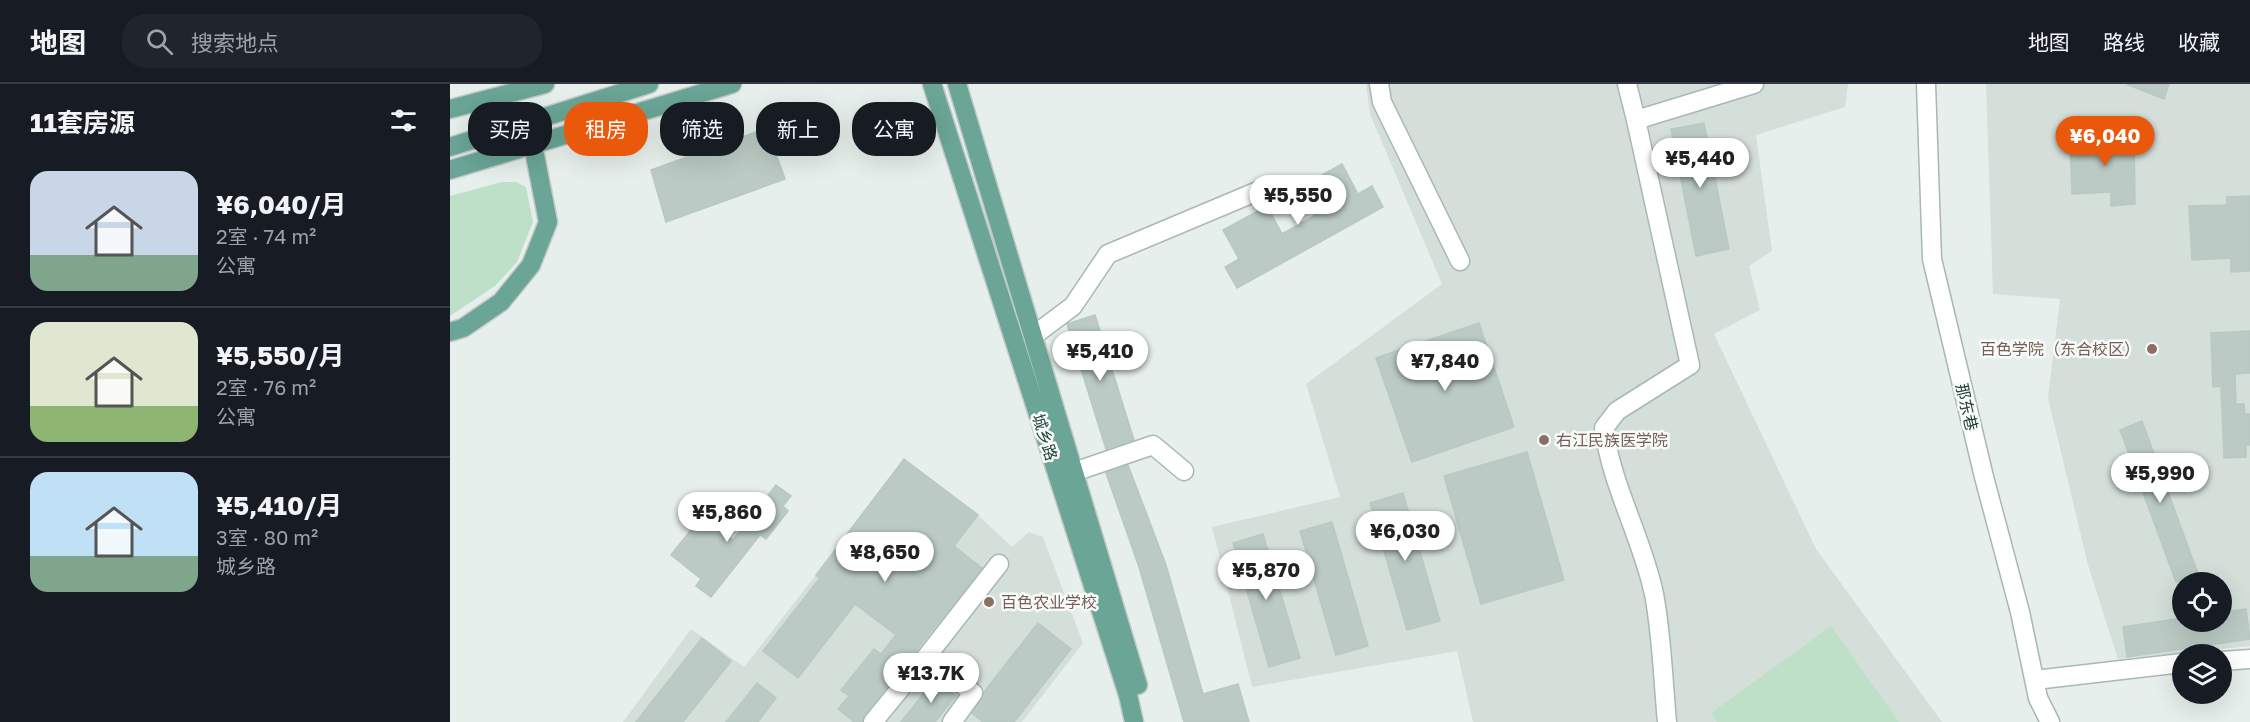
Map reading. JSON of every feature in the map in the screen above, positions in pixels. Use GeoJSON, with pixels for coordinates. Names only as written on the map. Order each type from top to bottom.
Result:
{"type":"FeatureCollection","features":[{"type":"Feature","properties":{"kind":"main road"},"geometry":{"type":"LineString","coordinates":[[450,109],[545,84]]}},
{"type":"Feature","properties":{"kind":"main road"},"geometry":{"type":"LineString","coordinates":[[450,147],[649,84]]}},
{"type":"Feature","properties":{"kind":"main road"},"geometry":{"type":"LineString","coordinates":[[552,139],[732,84]]}},
{"type":"Feature","properties":{"kind":"main road","name":"城乡路"},"geometry":{"type":"LineString","coordinates":[[932,84],[1125,684],[1134,722]]}},
{"type":"Feature","properties":{"kind":"main road","name":"城乡路"},"geometry":{"type":"LineString","coordinates":[[957,84],[1140,692],[1146,722]]}},
{"type":"Feature","properties":{"kind":"main road"},"geometry":{"type":"LineString","coordinates":[[450,170],[496,156]]}},
{"type":"Feature","properties":{"kind":"main road"},"geometry":{"type":"LineString","coordinates":[[450,332],[463,328],[501,302],[531,266],[548,222],[535,156]]}},
{"type":"Feature","properties":{"kind":"street"},"geometry":{"type":"LineString","coordinates":[[1379,84],[1382,102],[1460,261]]}},
{"type":"Feature","properties":{"kind":"street"},"geometry":{"type":"LineString","coordinates":[[1627,84],[1690,365],[1617,411],[1604,428],[1607,449],[1636,530],[1654,595],[1667,722]]}},
{"type":"Feature","properties":{"kind":"street"},"geometry":{"type":"LineString","coordinates":[[1635,120],[1754,84]]}},
{"type":"Feature","properties":{"kind":"street","name":"那东巷"},"geometry":{"type":"LineString","coordinates":[[1926,84],[1932,260],[2038,698],[2050,722]]}},
{"type":"Feature","properties":{"kind":"street"},"geometry":{"type":"LineString","coordinates":[[1033,336],[1073,306],[1108,254],[1258,191]]}},
{"type":"Feature","properties":{"kind":"street"},"geometry":{"type":"LineString","coordinates":[[1074,472],[1153,445],[1184,471]]}},
{"type":"Feature","properties":{"kind":"street"},"geometry":{"type":"LineString","coordinates":[[873,722],[999,564]]}},
{"type":"Feature","properties":{"kind":"street"},"geometry":{"type":"LineString","coordinates":[[927,656],[973,693],[952,722]]}},
{"type":"Feature","properties":{"kind":"street"},"geometry":{"type":"LineString","coordinates":[[2232,660],[2250,659]]}},
{"type":"Feature","properties":{"kind":"street"},"geometry":{"type":"LineString","coordinates":[[2035,680],[2172,664]]}},
{"type":"Feature","properties":{"kind":"shaded area","name":"右江民族医学院"},"geometry":{"type":"Polygon","coordinates":[[[1366,84],[1848,84],[1845,107],[1756,135],[1772,251],[1749,266],[1760,310],[1714,334],[1816,549],[1942,722],[1473,722],[1457,651],[1252,687],[1212,527],[1340,497],[1306,384],[1442,284],[1370,114],[1366,84]]]}},
{"type":"Feature","properties":{"kind":"shaded area","name":"百色学院（东合校区）"},"geometry":{"type":"Polygon","coordinates":[[[1986,84],[2250,84],[2250,646],[2232,648],[2232,644],[2172,644],[2172,654],[2118,659],[2088,565],[2048,398],[2060,299],[1993,294],[1986,84]]]}},
{"type":"Feature","properties":{"kind":"shaded area","name":"百色农业学校"},"geometry":{"type":"Polygon","coordinates":[[[978,515],[1012,547],[1029,532],[1043,537],[1083,643],[1022,722],[623,722],[691,629],[744,667],[816,575],[890,630],[978,515]]]}},
{"type":"Feature","properties":{"kind":"green space"},"geometry":{"type":"Polygon","coordinates":[[[502,182],[516,182],[526,187],[533,222],[517,262],[495,286],[450,316],[450,196],[502,182]]]}},
{"type":"Feature","properties":{"kind":"green space"},"geometry":{"type":"Polygon","coordinates":[[[1831,626],[1899,722],[1717,722],[1711,713],[1831,626]]]}},
{"type":"Feature","properties":{"kind":"building"},"geometry":{"type":"Polygon","coordinates":[[[2126,84],[2169,84],[2164,99],[2126,84]]]}},
{"type":"Feature","properties":{"kind":"building"},"geometry":{"type":"Polygon","coordinates":[[[1704,123],[1729,249],[1696,256],[1671,129],[1704,123]]]}},
{"type":"Feature","properties":{"kind":"building"},"geometry":{"type":"Polygon","coordinates":[[[2134,130],[2135,204],[2111,206],[2111,192],[2072,194],[2070,140],[2107,139],[2107,131],[2134,130]]]}},
{"type":"Feature","properties":{"kind":"building"},"geometry":{"type":"Polygon","coordinates":[[[756,132],[756,156],[777,156],[785,179],[666,222],[651,170],[690,156],[744,156],[744,136],[756,132]]]}},
{"type":"Feature","properties":{"kind":"building"},"geometry":{"type":"Polygon","coordinates":[[[1342,164],[1358,194],[1372,186],[1383,207],[1237,288],[1225,267],[1239,259],[1223,230],[1267,206],[1282,234],[1314,216],[1298,188],[1342,164]]]}},
{"type":"Feature","properties":{"kind":"building"},"geometry":{"type":"Polygon","coordinates":[[[2250,196],[2250,271],[2231,272],[2231,258],[2192,260],[2189,206],[2227,205],[2227,197],[2250,196]]]}},
{"type":"Feature","properties":{"kind":"building"},"geometry":{"type":"Polygon","coordinates":[[[1095,315],[1134,440],[1106,449],[1067,324],[1095,315]]]}},
{"type":"Feature","properties":{"kind":"building"},"geometry":{"type":"Polygon","coordinates":[[[1479,323],[1514,427],[1412,462],[1376,358],[1479,323]]]}},
{"type":"Feature","properties":{"kind":"building"},"geometry":{"type":"Polygon","coordinates":[[[2250,331],[2250,373],[2235,374],[2236,404],[2244,404],[2245,414],[2250,414],[2250,445],[2246,445],[2246,457],[2224,458],[2221,386],[2213,387],[2211,333],[2250,331]]]}},
{"type":"Feature","properties":{"kind":"building"},"geometry":{"type":"Polygon","coordinates":[[[2142,421],[2197,572],[2172,572],[2120,430],[2142,421]]]}},
{"type":"Feature","properties":{"kind":"building"},"geometry":{"type":"Polygon","coordinates":[[[1527,452],[1564,580],[1481,604],[1444,476],[1527,452]]]}},
{"type":"Feature","properties":{"kind":"building"},"geometry":{"type":"Polygon","coordinates":[[[904,459],[978,515],[954,546],[982,568],[864,715],[862,722],[854,722],[838,709],[849,696],[841,690],[874,649],[881,654],[896,635],[855,604],[798,678],[763,651],[820,578],[816,575],[904,459]]]}},
{"type":"Feature","properties":{"kind":"building"},"geometry":{"type":"Polygon","coordinates":[[[1128,465],[1166,565],[1203,694],[1238,684],[1249,722],[1184,722],[1139,567],[1106,473],[1128,465]]]}},
{"type":"Feature","properties":{"kind":"building"},"geometry":{"type":"Polygon","coordinates":[[[776,485],[791,496],[783,506],[788,511],[766,539],[760,535],[711,597],[696,586],[701,579],[671,555],[702,516],[733,540],[776,485]]]}},
{"type":"Feature","properties":{"kind":"building"},"geometry":{"type":"Polygon","coordinates":[[[1403,493],[1440,621],[1407,630],[1370,503],[1403,493]]]}},
{"type":"Feature","properties":{"kind":"building"},"geometry":{"type":"Polygon","coordinates":[[[1332,522],[1368,646],[1336,655],[1300,531],[1332,522]]]}},
{"type":"Feature","properties":{"kind":"building"},"geometry":{"type":"Polygon","coordinates":[[[1263,534],[1300,658],[1269,667],[1233,543],[1263,534]]]}},
{"type":"Feature","properties":{"kind":"building"},"geometry":{"type":"Polygon","coordinates":[[[2246,609],[2250,639],[2216,644],[2172,644],[2172,650],[2127,657],[2123,627],[2172,620],[2172,632],[2232,632],[2232,611],[2246,609]]]}},
{"type":"Feature","properties":{"kind":"building"},"geometry":{"type":"Polygon","coordinates":[[[1038,623],[1071,649],[1014,722],[983,722],[972,713],[984,692],[1038,623]]]}},
{"type":"Feature","properties":{"kind":"building"},"geometry":{"type":"Polygon","coordinates":[[[702,638],[731,661],[683,722],[636,722],[702,638]]]}},
{"type":"Feature","properties":{"kind":"building"},"geometry":{"type":"Polygon","coordinates":[[[935,679],[956,696],[935,722],[901,722],[935,679]]]}},
{"type":"Feature","properties":{"kind":"building"},"geometry":{"type":"Polygon","coordinates":[[[757,683],[776,698],[758,722],[726,722],[757,683]]]}},
{"type":"Feature","properties":{"kind":"place","name":"百色学院（东合校区）"},"geometry":{"type":"Point","coordinates":[2152,349]}},
{"type":"Feature","properties":{"kind":"place","name":"右江民族医学院"},"geometry":{"type":"Point","coordinates":[1544,440]}},
{"type":"Feature","properties":{"kind":"place","name":"百色农业学校"},"geometry":{"type":"Point","coordinates":[989,602]}}]}
